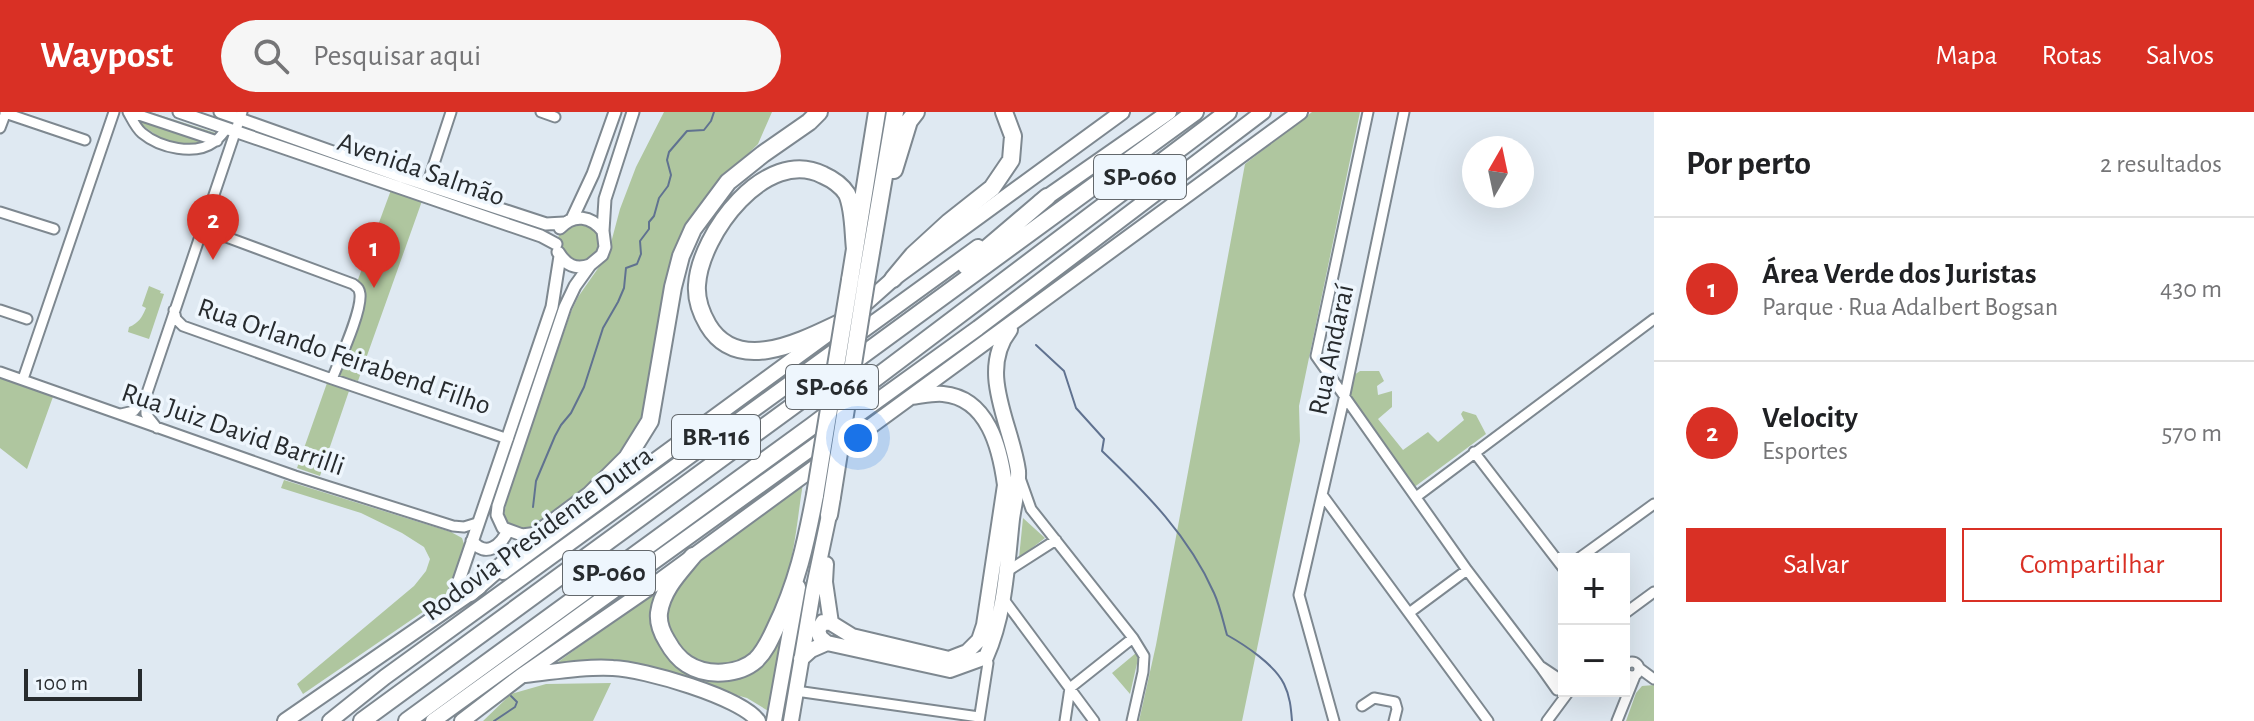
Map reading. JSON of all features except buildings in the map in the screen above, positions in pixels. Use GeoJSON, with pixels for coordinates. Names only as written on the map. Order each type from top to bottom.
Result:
{"type":"FeatureCollection","features":[{"type":"Feature","properties":{"kind":"highway"},"geometry":{"type":"LineString","coordinates":[[470,593],[539,533],[590,495],[627,458],[650,421],[673,287],[687,242],[703,213],[728,182],[819,112]]}},
{"type":"Feature","properties":{"kind":"highway"},"geometry":{"type":"LineString","coordinates":[[863,249],[877,112]]}},
{"type":"Feature","properties":{"kind":"highway"},"geometry":{"type":"LineString","coordinates":[[863,249],[895,112]]}},
{"type":"Feature","properties":{"kind":"highway"},"geometry":{"type":"LineString","coordinates":[[863,249],[909,121],[916,112]]}},
{"type":"Feature","properties":{"kind":"highway"},"geometry":{"type":"LineString","coordinates":[[893,279],[913,255],[992,188],[1011,160],[1013,136],[1004,112]]}},
{"type":"Feature","properties":{"kind":"highway","name":"Rodovia Presidente Dutra"},"geometry":{"type":"LineString","coordinates":[[362,721],[1195,112]]}},
{"type":"Feature","properties":{"kind":"highway","name":"SP-060"},"geometry":{"type":"LineString","coordinates":[[407,721],[812,426],[1228,112]]}},
{"type":"Feature","properties":{"kind":"highway"},"geometry":{"type":"LineString","coordinates":[[846,320],[797,343],[773,350],[753,352],[733,348],[713,333],[700,312],[697,287],[700,265],[712,236],[727,212],[747,193],[787,171],[814,171],[833,180],[846,192],[863,249]]}},
{"type":"Feature","properties":{"kind":"highway"},"geometry":{"type":"LineString","coordinates":[[891,332],[1047,197]]}},
{"type":"Feature","properties":{"kind":"highway","name":"SP-066"},"geometry":{"type":"LineString","coordinates":[[804,555],[823,496],[863,249]]}},
{"type":"Feature","properties":{"kind":"highway","name":"SP-066"},"geometry":{"type":"LineString","coordinates":[[823,496],[829,515]]}},
{"type":"Feature","properties":{"kind":"highway"},"geometry":{"type":"LineString","coordinates":[[693,556],[662,599],[659,620],[666,639],[688,665],[718,673],[747,666],[762,653],[782,616],[804,555]]}},
{"type":"Feature","properties":{"kind":"main road"},"geometry":{"type":"LineString","coordinates":[[285,721],[516,563],[846,320],[893,279],[1122,112]]}},
{"type":"Feature","properties":{"kind":"main road","name":"Rodovia Presidente Dutra"},"geometry":{"type":"LineString","coordinates":[[330,721],[385,677],[1169,112]]}},
{"type":"Feature","properties":{"kind":"main road","name":"BR-116"},"geometry":{"type":"LineString","coordinates":[[433,721],[978,328],[1263,112]]}},
{"type":"Feature","properties":{"kind":"main road"},"geometry":{"type":"LineString","coordinates":[[462,721],[1020,319],[1300,112]]}},
{"type":"Feature","properties":{"kind":"main road"},"geometry":{"type":"LineString","coordinates":[[911,397],[943,394],[965,400],[981,412],[991,429],[1003,469],[1005,485],[984,625],[979,640],[967,652],[949,659],[852,636],[831,623],[823,622],[818,630],[827,643],[950,670],[986,657],[998,623],[1018,473],[995,376],[1002,340],[1020,319]]}},
{"type":"Feature","properties":{"kind":"main road"},"geometry":{"type":"LineString","coordinates":[[829,515],[825,582],[831,623]]}},
{"type":"Feature","properties":{"kind":"main road","name":"SP-066"},"geometry":{"type":"LineString","coordinates":[[791,721],[829,515]]}},
{"type":"Feature","properties":{"kind":"main road","name":"SP-066"},"geometry":{"type":"LineString","coordinates":[[774,721],[804,555]]}},
{"type":"Feature","properties":{"kind":"main road"},"geometry":{"type":"LineString","coordinates":[[801,659],[811,650],[827,643]]}},
{"type":"Feature","properties":{"kind":"main road"},"geometry":{"type":"LineString","coordinates":[[521,676],[592,667],[626,669],[726,700],[742,707],[758,721]]}},
{"type":"Feature","properties":{"kind":"main road"},"geometry":{"type":"LineString","coordinates":[[321,721],[385,677]]}},
{"type":"Feature","properties":{"kind":"street"},"geometry":{"type":"LineString","coordinates":[[0,128],[6,112],[85,140]]}},
{"type":"Feature","properties":{"kind":"street"},"geometry":{"type":"LineString","coordinates":[[23,379],[114,112]]}},
{"type":"Feature","properties":{"kind":"street"},"geometry":{"type":"LineString","coordinates":[[129,112],[142,133],[179,149],[199,148],[217,141],[236,122]]}},
{"type":"Feature","properties":{"kind":"street"},"geometry":{"type":"LineString","coordinates":[[129,112],[217,141]]}},
{"type":"Feature","properties":{"kind":"street","name":"Avenida Salmão"},"geometry":{"type":"LineString","coordinates":[[179,112],[236,122],[546,224],[568,221]]}},
{"type":"Feature","properties":{"kind":"street","name":"Avenida Salmão"},"geometry":{"type":"LineString","coordinates":[[220,112],[236,122],[393,185],[541,236],[558,250]]}},
{"type":"Feature","properties":{"kind":"street"},"geometry":{"type":"LineString","coordinates":[[427,185],[451,112]]}},
{"type":"Feature","properties":{"kind":"street"},"geometry":{"type":"LineString","coordinates":[[541,112],[555,117]]}},
{"type":"Feature","properties":{"kind":"street"},"geometry":{"type":"LineString","coordinates":[[450,607],[552,307],[559,229],[568,221],[593,174],[615,112]]}},
{"type":"Feature","properties":{"kind":"street"},"geometry":{"type":"LineString","coordinates":[[539,533],[522,535],[508,530],[499,522],[497,515],[502,490],[565,307],[575,286],[590,265],[602,255],[605,247],[605,199],[633,112]]}},
{"type":"Feature","properties":{"kind":"street"},"geometry":{"type":"LineString","coordinates":[[1368,112],[1316,356],[1467,570],[1540,666],[1558,683]]}},
{"type":"Feature","properties":{"kind":"street","name":"Rua Andaraí"},"geometry":{"type":"LineString","coordinates":[[1334,721],[1299,595],[1323,496],[1404,112]]}},
{"type":"Feature","properties":{"kind":"street"},"geometry":{"type":"LineString","coordinates":[[157,428],[146,414],[146,396],[236,122]]}},
{"type":"Feature","properties":{"kind":"street"},"geometry":{"type":"LineString","coordinates":[[393,185],[403,177]]}},
{"type":"Feature","properties":{"kind":"street"},"geometry":{"type":"LineString","coordinates":[[0,212],[54,229]]}},
{"type":"Feature","properties":{"kind":"street"},"geometry":{"type":"LineString","coordinates":[[568,221],[586,218],[603,231]]}},
{"type":"Feature","properties":{"kind":"street"},"geometry":{"type":"LineString","coordinates":[[202,228],[358,288],[359,304],[332,379]]}},
{"type":"Feature","properties":{"kind":"street"},"geometry":{"type":"LineString","coordinates":[[558,250],[570,265],[590,265]]}},
{"type":"Feature","properties":{"kind":"street"},"geometry":{"type":"LineString","coordinates":[[0,310],[27,319]]}},
{"type":"Feature","properties":{"kind":"street","name":"Rua Orlando Feirabend Filho"},"geometry":{"type":"LineString","coordinates":[[174,310],[176,319],[183,326],[508,439]]}},
{"type":"Feature","properties":{"kind":"street"},"geometry":{"type":"LineString","coordinates":[[1416,497],[1654,319]]}},
{"type":"Feature","properties":{"kind":"street","name":"Rua Juiz David Barrilli"},"geometry":{"type":"LineString","coordinates":[[0,372],[207,445],[453,526],[477,523]]}},
{"type":"Feature","properties":{"kind":"street"},"geometry":{"type":"LineString","coordinates":[[120,415],[134,411],[146,396]]}},
{"type":"Feature","properties":{"kind":"street"},"geometry":{"type":"LineString","coordinates":[[1474,452],[1558,561]]}},
{"type":"Feature","properties":{"kind":"street"},"geometry":{"type":"LineString","coordinates":[[1018,473],[1031,509],[1144,656],[1132,721]]}},
{"type":"Feature","properties":{"kind":"street"},"geometry":{"type":"LineString","coordinates":[[1323,496],[1488,721]]}},
{"type":"Feature","properties":{"kind":"street"},"geometry":{"type":"LineString","coordinates":[[1586,553],[1654,504]]}},
{"type":"Feature","properties":{"kind":"street"},"geometry":{"type":"LineString","coordinates":[[472,541],[481,549],[492,549],[501,544],[508,530]]}},
{"type":"Feature","properties":{"kind":"street"},"geometry":{"type":"LineString","coordinates":[[1006,572],[1056,540]]}},
{"type":"Feature","properties":{"kind":"street"},"geometry":{"type":"LineString","coordinates":[[1409,613],[1467,570]]}},
{"type":"Feature","properties":{"kind":"street"},"geometry":{"type":"LineString","coordinates":[[1630,610],[1654,592]]}},
{"type":"Feature","properties":{"kind":"street"},"geometry":{"type":"LineString","coordinates":[[1002,597],[1094,721]]}},
{"type":"Feature","properties":{"kind":"street"},"geometry":{"type":"LineString","coordinates":[[1065,721],[1070,688],[1133,638]]}},
{"type":"Feature","properties":{"kind":"street"},"geometry":{"type":"LineString","coordinates":[[796,691],[979,719],[988,663]]}},
{"type":"Feature","properties":{"kind":"street"},"geometry":{"type":"LineString","coordinates":[[1630,669],[1654,679]]}},
{"type":"Feature","properties":{"kind":"street"},"geometry":{"type":"LineString","coordinates":[[1362,706],[1376,697],[1395,702],[1394,721]]}},
{"type":"Feature","properties":{"kind":"street"},"geometry":{"type":"LineString","coordinates":[[1547,721],[1560,697]]}},
{"type":"Feature","properties":{"kind":"street"},"geometry":{"type":"LineString","coordinates":[[1617,721],[1626,697]]}},
{"type":"Feature","properties":{"kind":"green space"},"geometry":{"type":"Polygon","coordinates":[[[138,112],[150,112],[216,133],[203,143],[179,145],[163,140],[142,125],[138,112]]]}},
{"type":"Feature","properties":{"kind":"green space"},"geometry":{"type":"Polygon","coordinates":[[[664,112],[772,112],[758,144],[723,179],[691,224],[643,419],[596,479],[532,531],[524,531],[508,524],[504,515],[508,493],[571,312],[608,254],[636,167],[664,112]]]}},
{"type":"Feature","properties":{"kind":"green space"},"geometry":{"type":"Polygon","coordinates":[[[1312,112],[1360,112],[1299,406],[1300,441],[1242,721],[1139,721],[1156,645],[1245,164],[1312,112]]]}},
{"type":"Feature","properties":{"kind":"green space"},"geometry":{"type":"Polygon","coordinates":[[[391,190],[422,201],[358,381],[335,375],[361,299],[356,285],[391,190]]]}},
{"type":"Feature","properties":{"kind":"green space"},"geometry":{"type":"Polygon","coordinates":[[[571,221],[597,227],[602,247],[589,264],[567,260],[557,243],[560,230],[571,221]]]}},
{"type":"Feature","properties":{"kind":"green space"},"geometry":{"type":"Polygon","coordinates":[[[149,286],[164,294],[149,339],[128,332],[145,311],[146,308],[142,306],[149,286]]]}},
{"type":"Feature","properties":{"kind":"green space"},"geometry":{"type":"Polygon","coordinates":[[[1360,371],[1379,371],[1384,381],[1377,386],[1378,395],[1392,391],[1392,407],[1378,419],[1403,450],[1428,432],[1438,442],[1464,420],[1463,411],[1476,415],[1486,434],[1413,488],[1347,398],[1351,377],[1360,371]]]}},
{"type":"Feature","properties":{"kind":"green space"},"geometry":{"type":"Polygon","coordinates":[[[0,374],[54,394],[27,469],[0,448],[0,374]]]}},
{"type":"Feature","properties":{"kind":"green space"},"geometry":{"type":"Polygon","coordinates":[[[327,383],[349,391],[320,476],[297,468],[327,383]]]}},
{"type":"Feature","properties":{"kind":"green space"},"geometry":{"type":"Polygon","coordinates":[[[284,480],[451,532],[462,538],[465,547],[452,592],[303,694],[297,684],[414,586],[426,571],[430,559],[424,547],[402,533],[361,513],[281,488],[284,480]]]}},
{"type":"Feature","properties":{"kind":"green space"},"geometry":{"type":"Polygon","coordinates":[[[803,483],[791,561],[763,641],[739,662],[722,666],[705,663],[690,655],[678,643],[670,628],[668,611],[679,583],[702,557],[803,483]]]}},
{"type":"Feature","properties":{"kind":"green space"},"geometry":{"type":"Polygon","coordinates":[[[1023,518],[1045,538],[1019,558],[1023,518]]]}},
{"type":"Feature","properties":{"kind":"green space"},"geometry":{"type":"Polygon","coordinates":[[[664,585],[663,648],[740,677],[784,626],[770,712],[747,698],[626,665],[547,670],[664,585]]]}},
{"type":"Feature","properties":{"kind":"green space"},"geometry":{"type":"Polygon","coordinates":[[[1136,653],[1138,659],[1130,694],[1112,673],[1136,653]]]}},
{"type":"Feature","properties":{"kind":"green space"},"geometry":{"type":"Polygon","coordinates":[[[611,683],[593,721],[483,721],[511,694],[546,684],[611,683]]]}},
{"type":"Feature","properties":{"kind":"green space"},"geometry":{"type":"Polygon","coordinates":[[[1654,685],[1654,721],[1626,721],[1636,693],[1642,686],[1654,685]]]}},
{"type":"Feature","properties":{"kind":"waterway"},"geometry":{"type":"LineString","coordinates":[[533,507],[536,481],[555,436],[584,387],[603,328],[624,288],[626,268],[637,264],[641,254],[640,241],[649,229],[659,198],[668,186],[671,175],[667,160],[669,152],[687,131],[704,130],[714,112]]}},
{"type":"Feature","properties":{"kind":"waterway"},"geometry":{"type":"LineString","coordinates":[[1036,345],[1064,371],[1076,408],[1104,439],[1102,451],[1150,499],[1192,553],[1216,598],[1227,635],[1259,656],[1280,677],[1289,698],[1292,721]]}},
{"type":"Feature","properties":{"kind":"waterway"},"geometry":{"type":"LineString","coordinates":[[494,721],[515,707],[517,702],[511,696]]}},
{"type":"Feature","properties":{"kind":"place","name":"Velocity"},"geometry":{"type":"Point","coordinates":[213,260]}},
{"type":"Feature","properties":{"kind":"place","name":"Área Verde dos Juristas"},"geometry":{"type":"Point","coordinates":[374,288]}}]}
